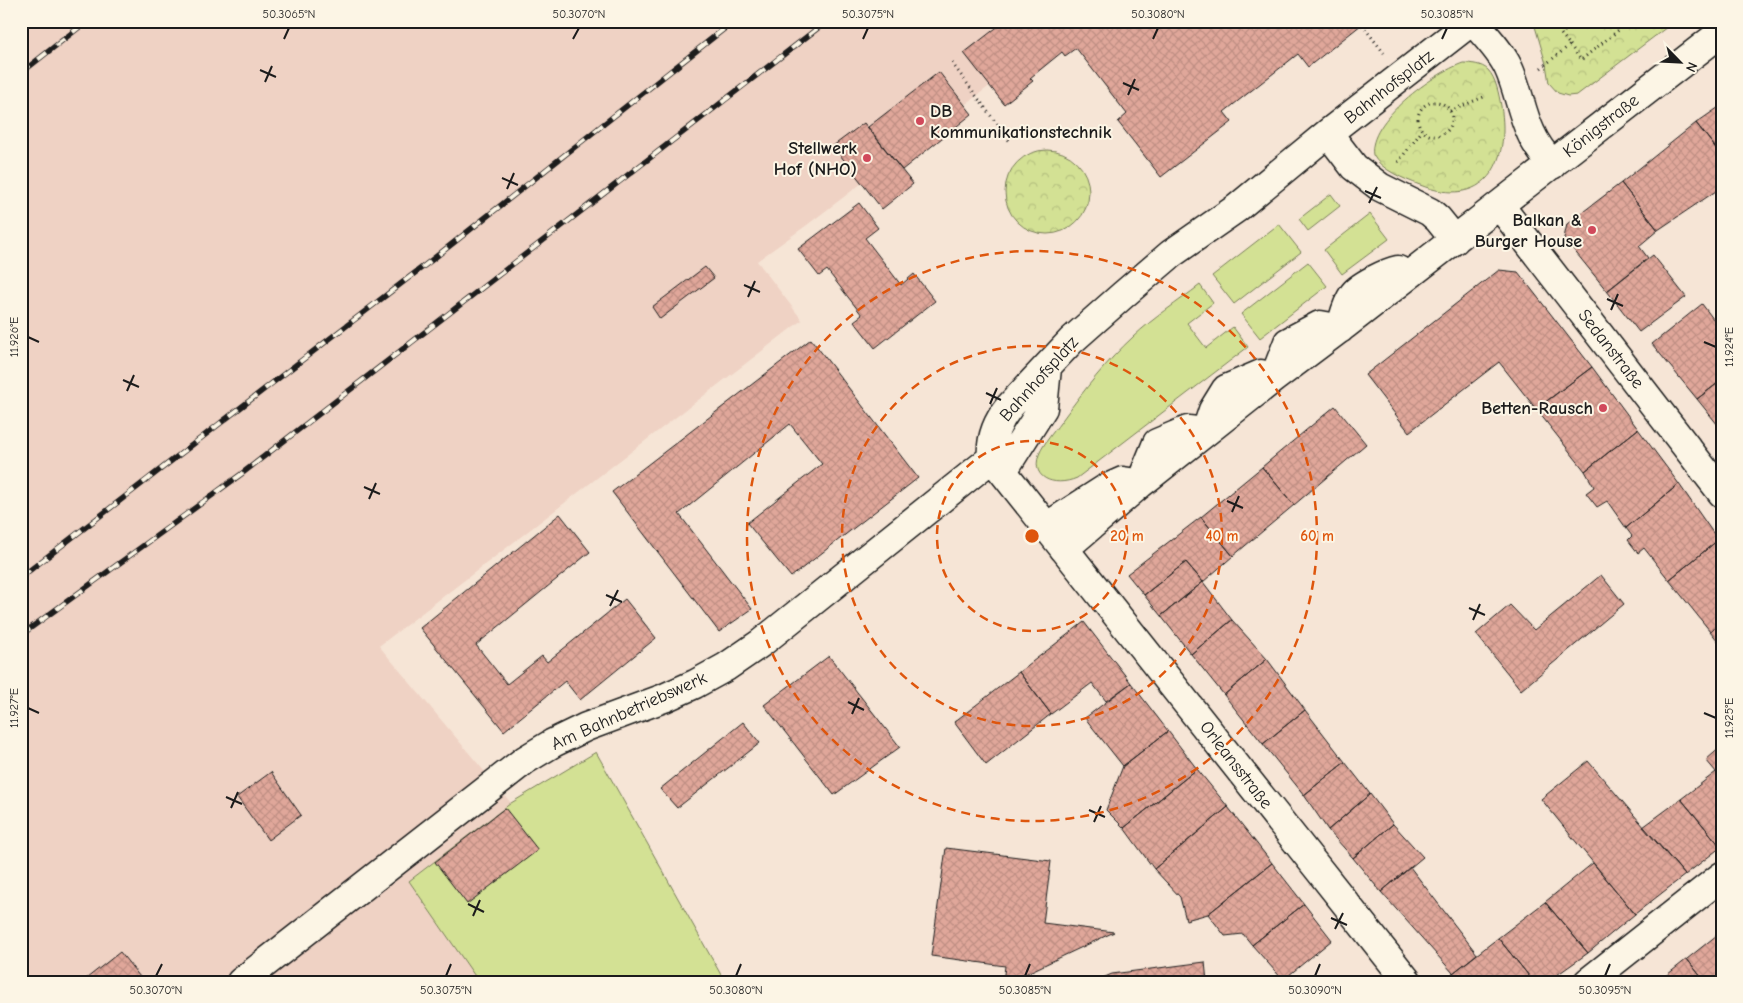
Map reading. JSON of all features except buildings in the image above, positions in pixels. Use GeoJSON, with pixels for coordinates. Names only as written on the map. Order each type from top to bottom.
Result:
{"type":"FeatureCollection","features":[{"type":"Feature","properties":{"kind":"street","name":"Bahnhofsplatz"},"geometry":{"type":"LineString","coordinates":[[1047,368],[1071,341],[1172,254],[1237,208],[1320,140],[1473,21],[1499,51],[1507,65],[1515,83],[1530,132],[1540,150],[1552,165]]}},
{"type":"Feature","properties":{"kind":"street","name":"Königstraße"},"geometry":{"type":"LineString","coordinates":[[1552,165],[1722,32]]}},
{"type":"Feature","properties":{"kind":"street","name":"Bahnhofsplatz"},"geometry":{"type":"LineString","coordinates":[[1320,140],[1380,187],[1430,212],[1455,240]]}},
{"type":"Feature","properties":{"kind":"street"},"geometry":{"type":"LineString","coordinates":[[997,464],[1064,549],[1206,431],[1552,165]]}},
{"type":"Feature","properties":{"kind":"street","name":"Sedanstraße"},"geometry":{"type":"LineString","coordinates":[[1500,206],[1722,493]]}},
{"type":"Feature","properties":{"kind":"street","name":"Am Bahnbetriebswerk"},"geometry":{"type":"LineString","coordinates":[[241,982],[525,760],[553,743],[586,727],[664,698],[726,667],[761,643],[997,464],[1043,408],[1047,368]]}},
{"type":"Feature","properties":{"kind":"street"},"geometry":{"type":"LineString","coordinates":[[1046,527],[1105,489],[1122,481],[1140,484]]}},
{"type":"Feature","properties":{"kind":"street","name":"Orleansstraße"},"geometry":{"type":"LineString","coordinates":[[1064,549],[1408,982]]}},
{"type":"Feature","properties":{"kind":"street"},"geometry":{"type":"LineString","coordinates":[[1588,982],[1722,876]]}},
{"type":"Feature","properties":{"kind":"path"},"geometry":{"type":"LineString","coordinates":[[1359,21],[1364,27]]}},
{"type":"Feature","properties":{"kind":"path"},"geometry":{"type":"LineString","coordinates":[[1577,21],[1561,34],[1581,60],[1630,21]]}},
{"type":"Feature","properties":{"kind":"path"},"geometry":{"type":"LineString","coordinates":[[1537,71],[1570,45]]}},
{"type":"Feature","properties":{"kind":"path"},"geometry":{"type":"LineString","coordinates":[[952,62],[1011,143]]}},
{"type":"Feature","properties":{"kind":"path"},"geometry":{"type":"LineString","coordinates":[[1434,102],[1443,104],[1452,116],[1450,127],[1446,132],[1437,136],[1426,134],[1422,131],[1417,121],[1420,110],[1424,105],[1434,102]]}},
{"type":"Feature","properties":{"kind":"shaded area"},"geometry":{"type":"Polygon","coordinates":[[[21,21],[1075,21],[757,261],[802,320],[379,646],[511,803],[409,881],[479,982],[21,982],[21,21]]]}},
{"type":"Feature","properties":{"kind":"green space"},"geometry":{"type":"Polygon","coordinates":[[[1536,21],[1675,21],[1577,95],[1568,96],[1558,93],[1549,83],[1546,64],[1534,23],[1536,21]]]}},
{"type":"Feature","properties":{"kind":"green space"},"geometry":{"type":"Polygon","coordinates":[[[1463,63],[1480,65],[1491,73],[1501,106],[1502,146],[1497,163],[1488,177],[1476,186],[1461,191],[1442,191],[1414,183],[1387,170],[1373,155],[1374,142],[1380,128],[1405,100],[1420,88],[1451,68],[1463,63]]]}},
{"type":"Feature","properties":{"kind":"green space"},"geometry":{"type":"Polygon","coordinates":[[[1047,150],[1063,153],[1077,162],[1086,176],[1089,192],[1086,208],[1077,222],[1063,231],[1047,234],[1031,231],[1017,222],[1008,208],[1005,192],[1008,176],[1017,162],[1031,153],[1047,150]]]}},
{"type":"Feature","properties":{"kind":"green space"},"geometry":{"type":"Polygon","coordinates":[[[1331,194],[1340,206],[1308,231],[1299,219],[1331,194]]]}},
{"type":"Feature","properties":{"kind":"green space"},"geometry":{"type":"Polygon","coordinates":[[[1370,214],[1389,239],[1342,274],[1324,250],[1370,214]]]}},
{"type":"Feature","properties":{"kind":"green space"},"geometry":{"type":"Polygon","coordinates":[[[1279,224],[1301,252],[1234,304],[1212,276],[1279,224]]]}},
{"type":"Feature","properties":{"kind":"green space"},"geometry":{"type":"Polygon","coordinates":[[[1308,262],[1327,286],[1260,338],[1241,314],[1308,262]]]}},
{"type":"Feature","properties":{"kind":"green space"},"geometry":{"type":"Polygon","coordinates":[[[1200,285],[1213,303],[1187,323],[1206,348],[1233,327],[1248,347],[1077,478],[1060,482],[1052,481],[1040,474],[1037,468],[1041,450],[1088,387],[1114,356],[1141,330],[1200,285]]]}},
{"type":"Feature","properties":{"kind":"green space"},"geometry":{"type":"Polygon","coordinates":[[[596,752],[725,982],[479,982],[409,881],[511,803],[596,752]]]}},
{"type":"Feature","properties":{"kind":"railway"},"geometry":{"type":"LineString","coordinates":[[21,73],[87,21]]}},
{"type":"Feature","properties":{"kind":"railway"},"geometry":{"type":"LineString","coordinates":[[21,577],[433,259],[734,21]]}},
{"type":"Feature","properties":{"kind":"railway"},"geometry":{"type":"LineString","coordinates":[[21,635],[240,475],[827,21]]}},
{"type":"Feature","properties":{"kind":"place","name":"DB Kommunikationstechnik"},"geometry":{"type":"Point","coordinates":[920,121]}},
{"type":"Feature","properties":{"kind":"place","name":"Stellwerk Hof (NHO)"},"geometry":{"type":"Point","coordinates":[867,158]}},
{"type":"Feature","properties":{"kind":"place","name":"Balkan & Burger House"},"geometry":{"type":"Point","coordinates":[1592,230]}},
{"type":"Feature","properties":{"kind":"place","name":"Betten-Rausch"},"geometry":{"type":"Point","coordinates":[1603,408]}}]}
